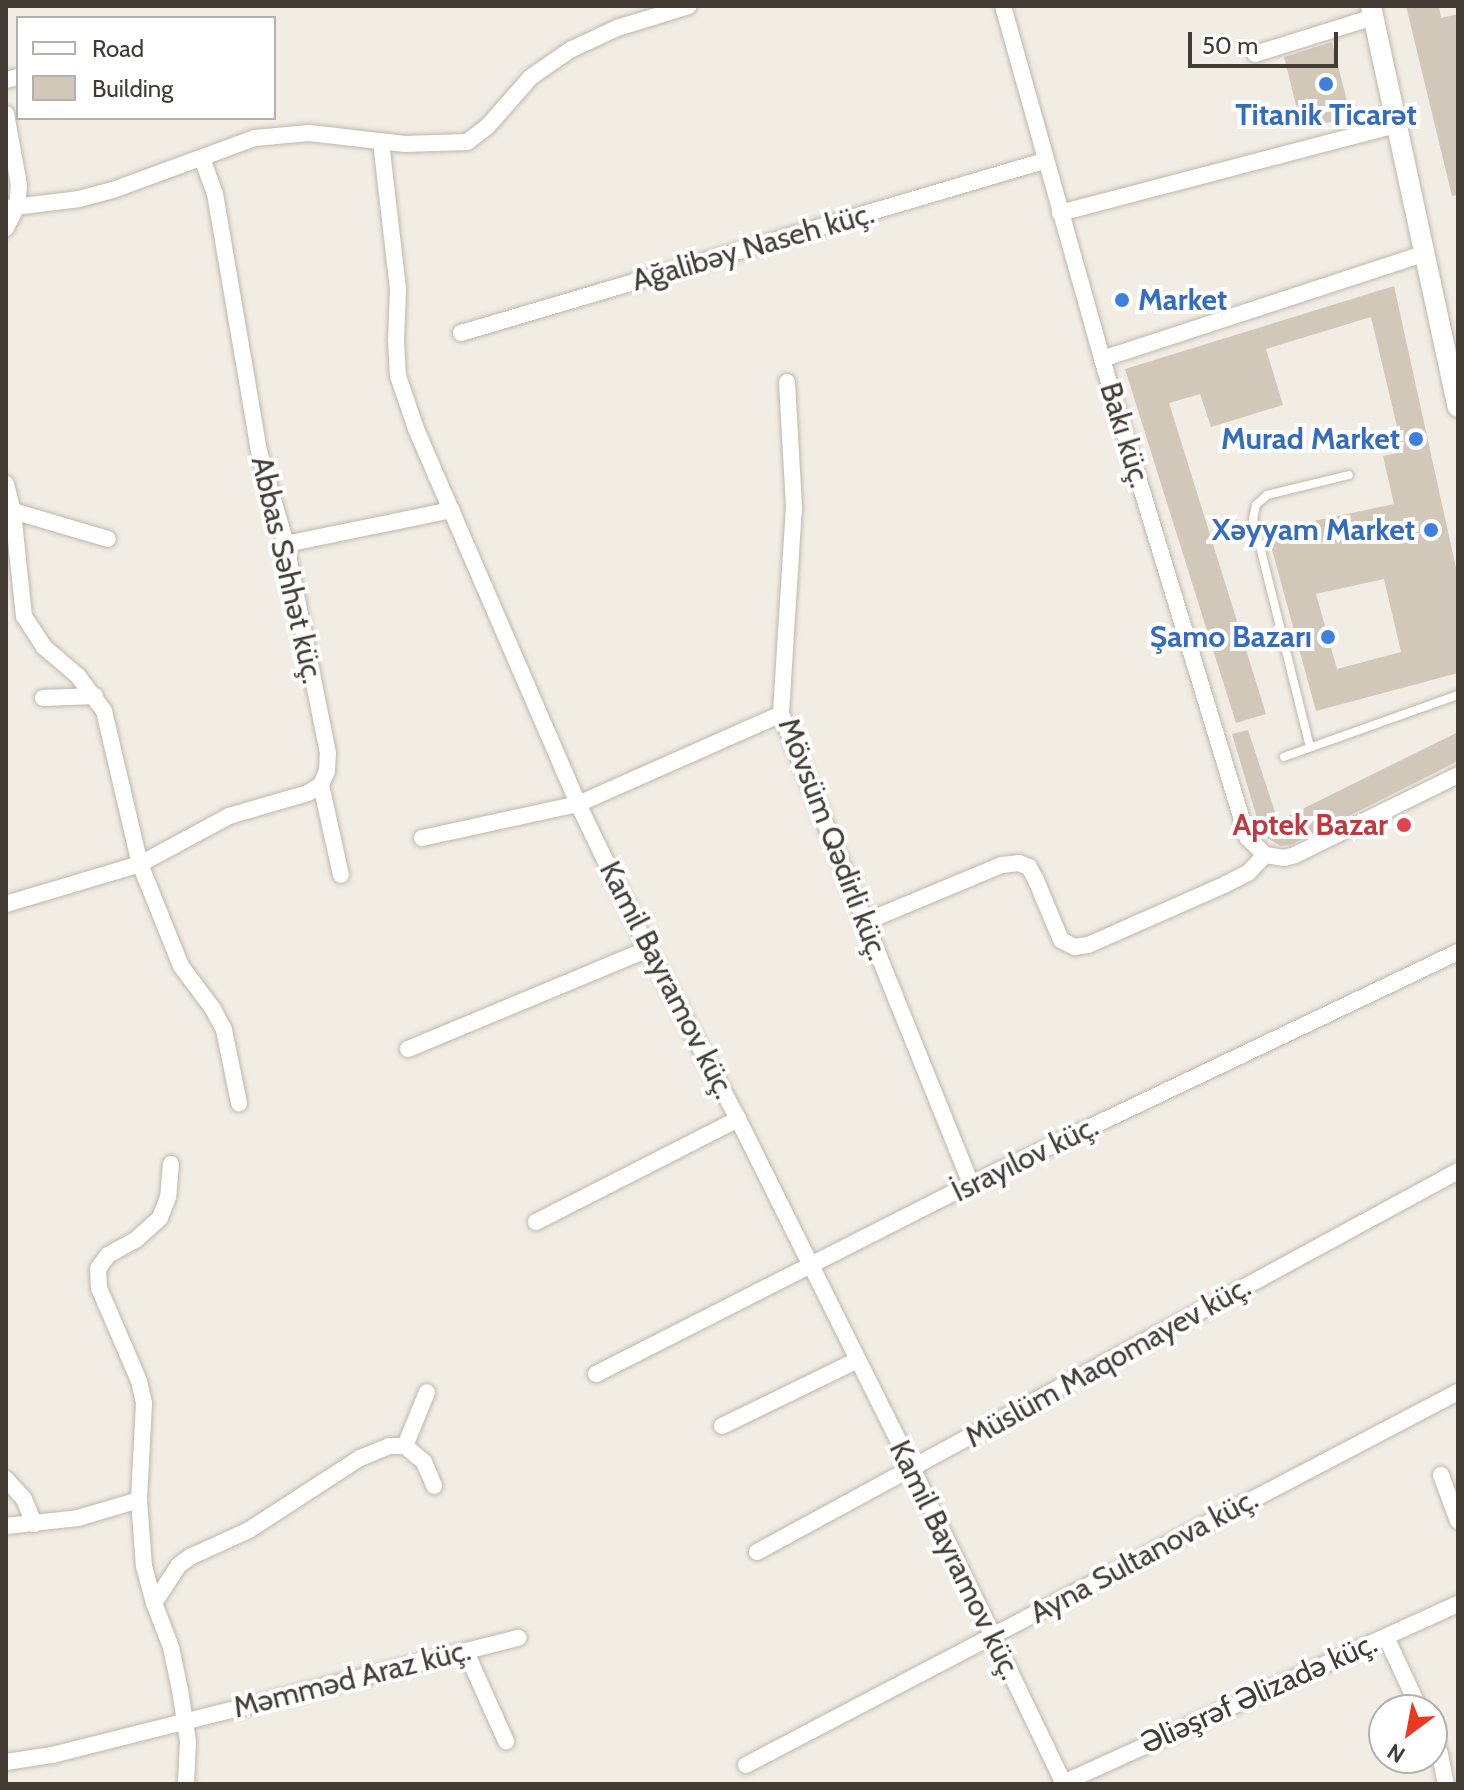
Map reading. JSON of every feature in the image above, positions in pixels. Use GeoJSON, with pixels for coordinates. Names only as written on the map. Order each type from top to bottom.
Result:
{"type":"FeatureCollection","features":[{"type":"Feature","properties":{"kind":"street"},"geometry":{"type":"LineString","coordinates":[[12,207],[79,199],[113,190],[255,138],[309,133],[381,142],[467,142],[477,137],[531,77],[570,50],[617,28],[689,6]]}},
{"type":"Feature","properties":{"kind":"street","name":"Bakı küç."},"geometry":{"type":"LineString","coordinates":[[1003,6],[1102,359],[1247,837],[1265,855]]}},
{"type":"Feature","properties":{"kind":"street"},"geometry":{"type":"LineString","coordinates":[[1255,54],[1372,12],[1458,407]]}},
{"type":"Feature","properties":{"kind":"street"},"geometry":{"type":"LineString","coordinates":[[6,114],[19,185],[6,228]]}},
{"type":"Feature","properties":{"kind":"street"},"geometry":{"type":"LineString","coordinates":[[1060,213],[1395,125]]}},
{"type":"Feature","properties":{"kind":"street","name":"Kamil Bayramov küç."},"geometry":{"type":"LineString","coordinates":[[381,142],[398,289],[398,376],[416,429],[578,804],[648,949],[738,1119],[912,1468],[1063,1784]]}},
{"type":"Feature","properties":{"kind":"street","name":"Abbas Səhhət küç."},"geometry":{"type":"LineString","coordinates":[[202,158],[215,194],[259,451],[286,544],[328,753],[321,785]]}},
{"type":"Feature","properties":{"kind":"street","name":"Ağalibəy Naseh küç."},"geometry":{"type":"LineString","coordinates":[[461,333],[1044,161]]}},
{"type":"Feature","properties":{"kind":"street"},"geometry":{"type":"LineString","coordinates":[[1102,359],[1424,254]]}},
{"type":"Feature","properties":{"kind":"street","name":"Mövsüm Qədirli küç."},"geometry":{"type":"LineString","coordinates":[[787,382],[794,506],[781,714],[971,1184]]}},
{"type":"Feature","properties":{"kind":"street"},"geometry":{"type":"LineString","coordinates":[[6,484],[24,616],[44,647],[95,696],[104,711],[140,864],[181,966],[213,1009],[224,1030],[239,1103]]}},
{"type":"Feature","properties":{"kind":"street"},"geometry":{"type":"LineString","coordinates":[[10,510],[108,539]]}},
{"type":"Feature","properties":{"kind":"street"},"geometry":{"type":"LineString","coordinates":[[286,544],[452,510]]}},
{"type":"Feature","properties":{"kind":"street"},"geometry":{"type":"LineString","coordinates":[[43,698],[95,696]]}},
{"type":"Feature","properties":{"kind":"street"},"geometry":{"type":"LineString","coordinates":[[422,838],[578,804],[781,714]]}},
{"type":"Feature","properties":{"kind":"street"},"geometry":{"type":"LineString","coordinates":[[865,922],[1001,865],[1019,863],[1029,867],[1061,940],[1075,947],[1088,945],[1248,873],[1265,855],[1284,858],[1295,855],[1458,775]]}},
{"type":"Feature","properties":{"kind":"street"},"geometry":{"type":"LineString","coordinates":[[6,904],[140,864],[229,816],[308,793],[321,785],[341,875]]}},
{"type":"Feature","properties":{"kind":"street"},"geometry":{"type":"LineString","coordinates":[[408,1049],[648,949]]}},
{"type":"Feature","properties":{"kind":"street","name":"İsrayılov küç."},"geometry":{"type":"LineString","coordinates":[[596,1374],[971,1184],[1458,952]]}},
{"type":"Feature","properties":{"kind":"street"},"geometry":{"type":"LineString","coordinates":[[536,1222],[738,1119]]}},
{"type":"Feature","properties":{"kind":"street"},"geometry":{"type":"LineString","coordinates":[[171,1164],[168,1197],[160,1218],[137,1239],[108,1255],[98,1269],[99,1288],[139,1381],[144,1403],[139,1500],[144,1566],[171,1647],[185,1719],[186,1784]]}},
{"type":"Feature","properties":{"kind":"street","name":"Müslüm Maqomayev küç."},"geometry":{"type":"LineString","coordinates":[[757,1552],[1458,1171]]}},
{"type":"Feature","properties":{"kind":"street"},"geometry":{"type":"LineString","coordinates":[[722,1426],[858,1360]]}},
{"type":"Feature","properties":{"kind":"street"},"geometry":{"type":"LineString","coordinates":[[405,1446],[427,1392]]}},
{"type":"Feature","properties":{"kind":"street","name":"Ayna Sultanova küç."},"geometry":{"type":"LineString","coordinates":[[746,1765],[1458,1392]]}},
{"type":"Feature","properties":{"kind":"street"},"geometry":{"type":"LineString","coordinates":[[154,1603],[179,1565],[190,1557],[249,1530],[360,1458],[389,1446],[405,1446],[424,1462],[434,1486]]}},
{"type":"Feature","properties":{"kind":"street"},"geometry":{"type":"LineString","coordinates":[[1441,1475],[1458,1521]]}},
{"type":"Feature","properties":{"kind":"street"},"geometry":{"type":"LineString","coordinates":[[6,1479],[24,1499],[34,1524]]}},
{"type":"Feature","properties":{"kind":"street"},"geometry":{"type":"LineString","coordinates":[[6,1526],[78,1518],[139,1500]]}},
{"type":"Feature","properties":{"kind":"street","name":"Əliəşrəf Əlizadə küç."},"geometry":{"type":"LineString","coordinates":[[1063,1784],[1458,1604]]}},
{"type":"Feature","properties":{"kind":"street"},"geometry":{"type":"LineString","coordinates":[[1386,1637],[1413,1694]]}},
{"type":"Feature","properties":{"kind":"street","name":"Məmməd Araz küç."},"geometry":{"type":"LineString","coordinates":[[6,1762],[52,1755],[185,1719],[519,1638]]}},
{"type":"Feature","properties":{"kind":"street"},"geometry":{"type":"LineString","coordinates":[[466,1652],[506,1741]]}},
{"type":"Feature","properties":{"kind":"lane"},"geometry":{"type":"LineString","coordinates":[[1310,747],[1253,519],[1256,505],[1267,495],[1349,475]]}},
{"type":"Feature","properties":{"kind":"lane"},"geometry":{"type":"LineString","coordinates":[[1284,757],[1458,695]]}},
{"type":"Feature","properties":{"kind":"building"},"geometry":{"type":"Polygon","coordinates":[[[1406,6],[1439,6],[1441,18],[1458,14],[1458,195],[1452,196],[1406,6]]]}},
{"type":"Feature","properties":{"kind":"building"},"geometry":{"type":"Polygon","coordinates":[[[1332,42],[1351,117],[1302,129],[1284,57],[1332,42]]]}},
{"type":"Feature","properties":{"kind":"building"},"geometry":{"type":"Polygon","coordinates":[[[1394,286],[1458,577],[1458,673],[1316,711],[1267,531],[1394,504],[1383,456],[1403,452],[1371,317],[1266,349],[1283,405],[1211,427],[1200,394],[1169,403],[1266,714],[1236,723],[1125,369],[1394,286]],[[1384,579],[1316,594],[1337,669],[1401,652],[1384,579]]]}},
{"type":"Feature","properties":{"kind":"building"},"geometry":{"type":"Polygon","coordinates":[[[1248,730],[1278,821],[1458,732],[1458,761],[1291,845],[1281,846],[1262,835],[1232,734],[1248,730]]]}},
{"type":"Feature","properties":{"kind":"place","name":"Titanik Ticarət"},"geometry":{"type":"Point","coordinates":[1326,84]}},
{"type":"Feature","properties":{"kind":"place","name":"Market"},"geometry":{"type":"Point","coordinates":[1122,300]}},
{"type":"Feature","properties":{"kind":"place","name":"Murad Market"},"geometry":{"type":"Point","coordinates":[1416,439]}},
{"type":"Feature","properties":{"kind":"place","name":"Xəyyam Market"},"geometry":{"type":"Point","coordinates":[1431,530]}},
{"type":"Feature","properties":{"kind":"place","name":"Şamo Bazarı"},"geometry":{"type":"Point","coordinates":[1328,637]}},
{"type":"Feature","properties":{"kind":"place","name":"Aptek Bazar"},"geometry":{"type":"Point","coordinates":[1404,825]}}]}
